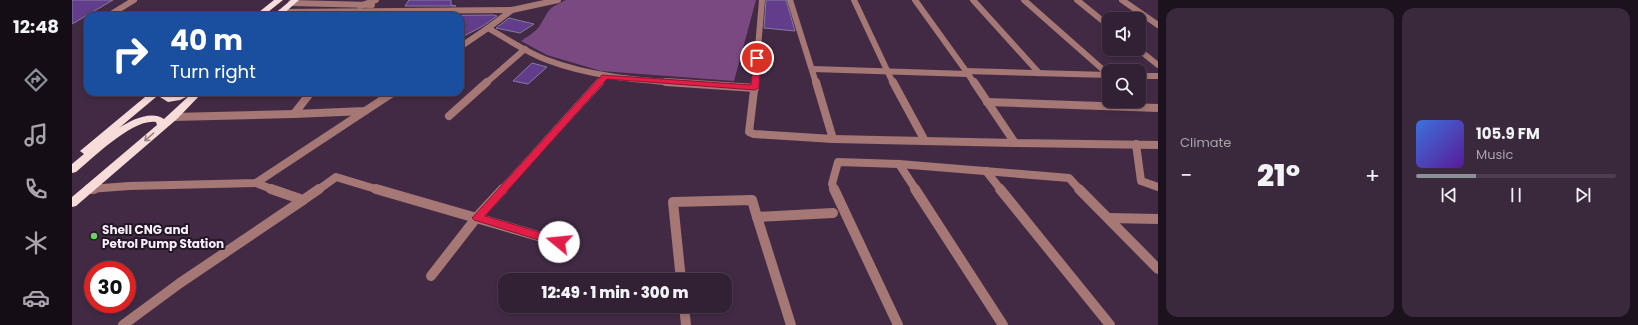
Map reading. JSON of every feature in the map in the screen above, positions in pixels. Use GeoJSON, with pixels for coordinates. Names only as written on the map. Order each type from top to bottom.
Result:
{"type":"FeatureCollection","features":[{"type":"Feature","properties":{"kind":"highway"},"geometry":{"type":"LineString","coordinates":[[263,12],[279,0]]}},
{"type":"Feature","properties":{"kind":"highway"},"geometry":{"type":"LineString","coordinates":[[281,12],[293,2]]}},
{"type":"Feature","properties":{"kind":"highway"},"geometry":{"type":"LineString","coordinates":[[72,162],[152,96]]}},
{"type":"Feature","properties":{"kind":"highway"},"geometry":{"type":"LineString","coordinates":[[166,96],[165,97],[168,99],[181,96]]}},
{"type":"Feature","properties":{"kind":"highway"},"geometry":{"type":"LineString","coordinates":[[72,203],[173,116],[194,96]]}},
{"type":"Feature","properties":{"kind":"highway"},"geometry":{"type":"LineString","coordinates":[[72,170],[128,126],[142,120],[155,117],[160,120],[162,125]]}},
{"type":"Feature","properties":{"kind":"street"},"geometry":{"type":"LineString","coordinates":[[114,12],[134,0]]}},
{"type":"Feature","properties":{"kind":"street"},"geometry":{"type":"LineString","coordinates":[[356,10],[362,5],[376,0]]}},
{"type":"Feature","properties":{"kind":"street"},"geometry":{"type":"LineString","coordinates":[[293,2],[362,5],[512,5],[542,0]]}},
{"type":"Feature","properties":{"kind":"street"},"geometry":{"type":"LineString","coordinates":[[318,12],[356,10],[512,10],[550,3],[558,0]]}},
{"type":"Feature","properties":{"kind":"street"},"geometry":{"type":"LineString","coordinates":[[762,0],[755,88],[749,132],[754,134],[833,139],[1158,145]]}},
{"type":"Feature","properties":{"kind":"street"},"geometry":{"type":"LineString","coordinates":[[790,0],[813,69],[833,139]]}},
{"type":"Feature","properties":{"kind":"street"},"geometry":{"type":"LineString","coordinates":[[854,0],[887,72],[926,141]]}},
{"type":"Feature","properties":{"kind":"street"},"geometry":{"type":"LineString","coordinates":[[915,0],[967,72],[1015,143]]}},
{"type":"Feature","properties":{"kind":"street"},"geometry":{"type":"LineString","coordinates":[[973,0],[1039,73]]}},
{"type":"Feature","properties":{"kind":"street"},"geometry":{"type":"LineString","coordinates":[[1024,0],[1102,69]]}},
{"type":"Feature","properties":{"kind":"street"},"geometry":{"type":"LineString","coordinates":[[1077,0],[1102,20]]}},
{"type":"Feature","properties":{"kind":"street"},"geometry":{"type":"LineString","coordinates":[[1122,0],[1158,25]]}},
{"type":"Feature","properties":{"kind":"street"},"geometry":{"type":"LineString","coordinates":[[464,44],[512,10]]}},
{"type":"Feature","properties":{"kind":"street"},"geometry":{"type":"LineString","coordinates":[[488,28],[525,49],[554,63],[605,77],[755,88]]}},
{"type":"Feature","properties":{"kind":"street"},"geometry":{"type":"LineString","coordinates":[[450,116],[525,49]]}},
{"type":"Feature","properties":{"kind":"street"},"geometry":{"type":"LineString","coordinates":[[1146,55],[1158,65]]}},
{"type":"Feature","properties":{"kind":"street"},"geometry":{"type":"LineString","coordinates":[[813,69],[887,72],[1102,75]]}},
{"type":"Feature","properties":{"kind":"street"},"geometry":{"type":"LineString","coordinates":[[1146,76],[1158,76]]}},
{"type":"Feature","properties":{"kind":"street"},"geometry":{"type":"LineString","coordinates":[[431,276],[477,218],[605,77]]}},
{"type":"Feature","properties":{"kind":"street"},"geometry":{"type":"LineString","coordinates":[[294,114],[308,96]]}},
{"type":"Feature","properties":{"kind":"street"},"geometry":{"type":"LineString","coordinates":[[256,183],[388,96]]}},
{"type":"Feature","properties":{"kind":"street"},"geometry":{"type":"LineString","coordinates":[[987,102],[1158,108]]}},
{"type":"Feature","properties":{"kind":"street"},"geometry":{"type":"LineString","coordinates":[[173,116],[365,111]]}},
{"type":"Feature","properties":{"kind":"street"},"geometry":{"type":"LineString","coordinates":[[1136,144],[1141,181],[1158,187]]}},
{"type":"Feature","properties":{"kind":"street"},"geometry":{"type":"LineString","coordinates":[[898,325],[832,184],[838,162],[899,164],[1068,178],[1158,269]]}},
{"type":"Feature","properties":{"kind":"street"},"geometry":{"type":"LineString","coordinates":[[899,164],[1003,325]]}},
{"type":"Feature","properties":{"kind":"street"},"geometry":{"type":"LineString","coordinates":[[986,171],[1110,325]]}},
{"type":"Feature","properties":{"kind":"street"},"geometry":{"type":"LineString","coordinates":[[123,325],[180,283],[336,177],[559,242]]}},
{"type":"Feature","properties":{"kind":"street"},"geometry":{"type":"LineString","coordinates":[[89,189],[129,186],[256,183],[303,200]]}},
{"type":"Feature","properties":{"kind":"street"},"geometry":{"type":"LineString","coordinates":[[680,273],[673,202],[752,200],[790,325]]}},
{"type":"Feature","properties":{"kind":"street"},"geometry":{"type":"LineString","coordinates":[[757,217],[833,213]]}},
{"type":"Feature","properties":{"kind":"street"},"geometry":{"type":"LineString","coordinates":[[1109,218],[1158,219]]}},
{"type":"Feature","properties":{"kind":"street"},"geometry":{"type":"LineString","coordinates":[[685,313],[686,325]]}},
{"type":"Feature","properties":{"kind":"shaded area"},"geometry":{"type":"Polygon","coordinates":[[[566,0],[756,0],[734,81],[601,71],[547,55],[521,41],[539,27],[547,13],[552,8],[566,0]]]}},
{"type":"Feature","properties":{"kind":"building"},"geometry":{"type":"Polygon","coordinates":[[[72,0],[113,0],[92,12],[84,12],[84,17],[72,24],[72,0]]]}},
{"type":"Feature","properties":{"kind":"building"},"geometry":{"type":"Polygon","coordinates":[[[409,0],[451,0],[451,5],[456,6],[405,6],[409,0]]]}},
{"type":"Feature","properties":{"kind":"building"},"geometry":{"type":"Polygon","coordinates":[[[766,0],[786,0],[795,31],[764,28],[766,0]]]}},
{"type":"Feature","properties":{"kind":"building"},"geometry":{"type":"Polygon","coordinates":[[[464,15],[497,16],[483,26],[464,36],[464,15]]]}},
{"type":"Feature","properties":{"kind":"building"},"geometry":{"type":"Polygon","coordinates":[[[509,18],[534,24],[520,33],[496,28],[509,18]]]}},
{"type":"Feature","properties":{"kind":"building"},"geometry":{"type":"Polygon","coordinates":[[[532,63],[547,67],[528,84],[513,81],[532,63]]]}},
{"type":"Feature","properties":{"kind":"place","name":"Shell CNG and Petrol Pump Station"},"geometry":{"type":"Point","coordinates":[94,236]}},
{"type":"Feature","properties":{"kind":"route"},"geometry":{"type":"LineString","coordinates":[[559,242],[477,218],[605,77],[755,88],[757,58]]}}]}
